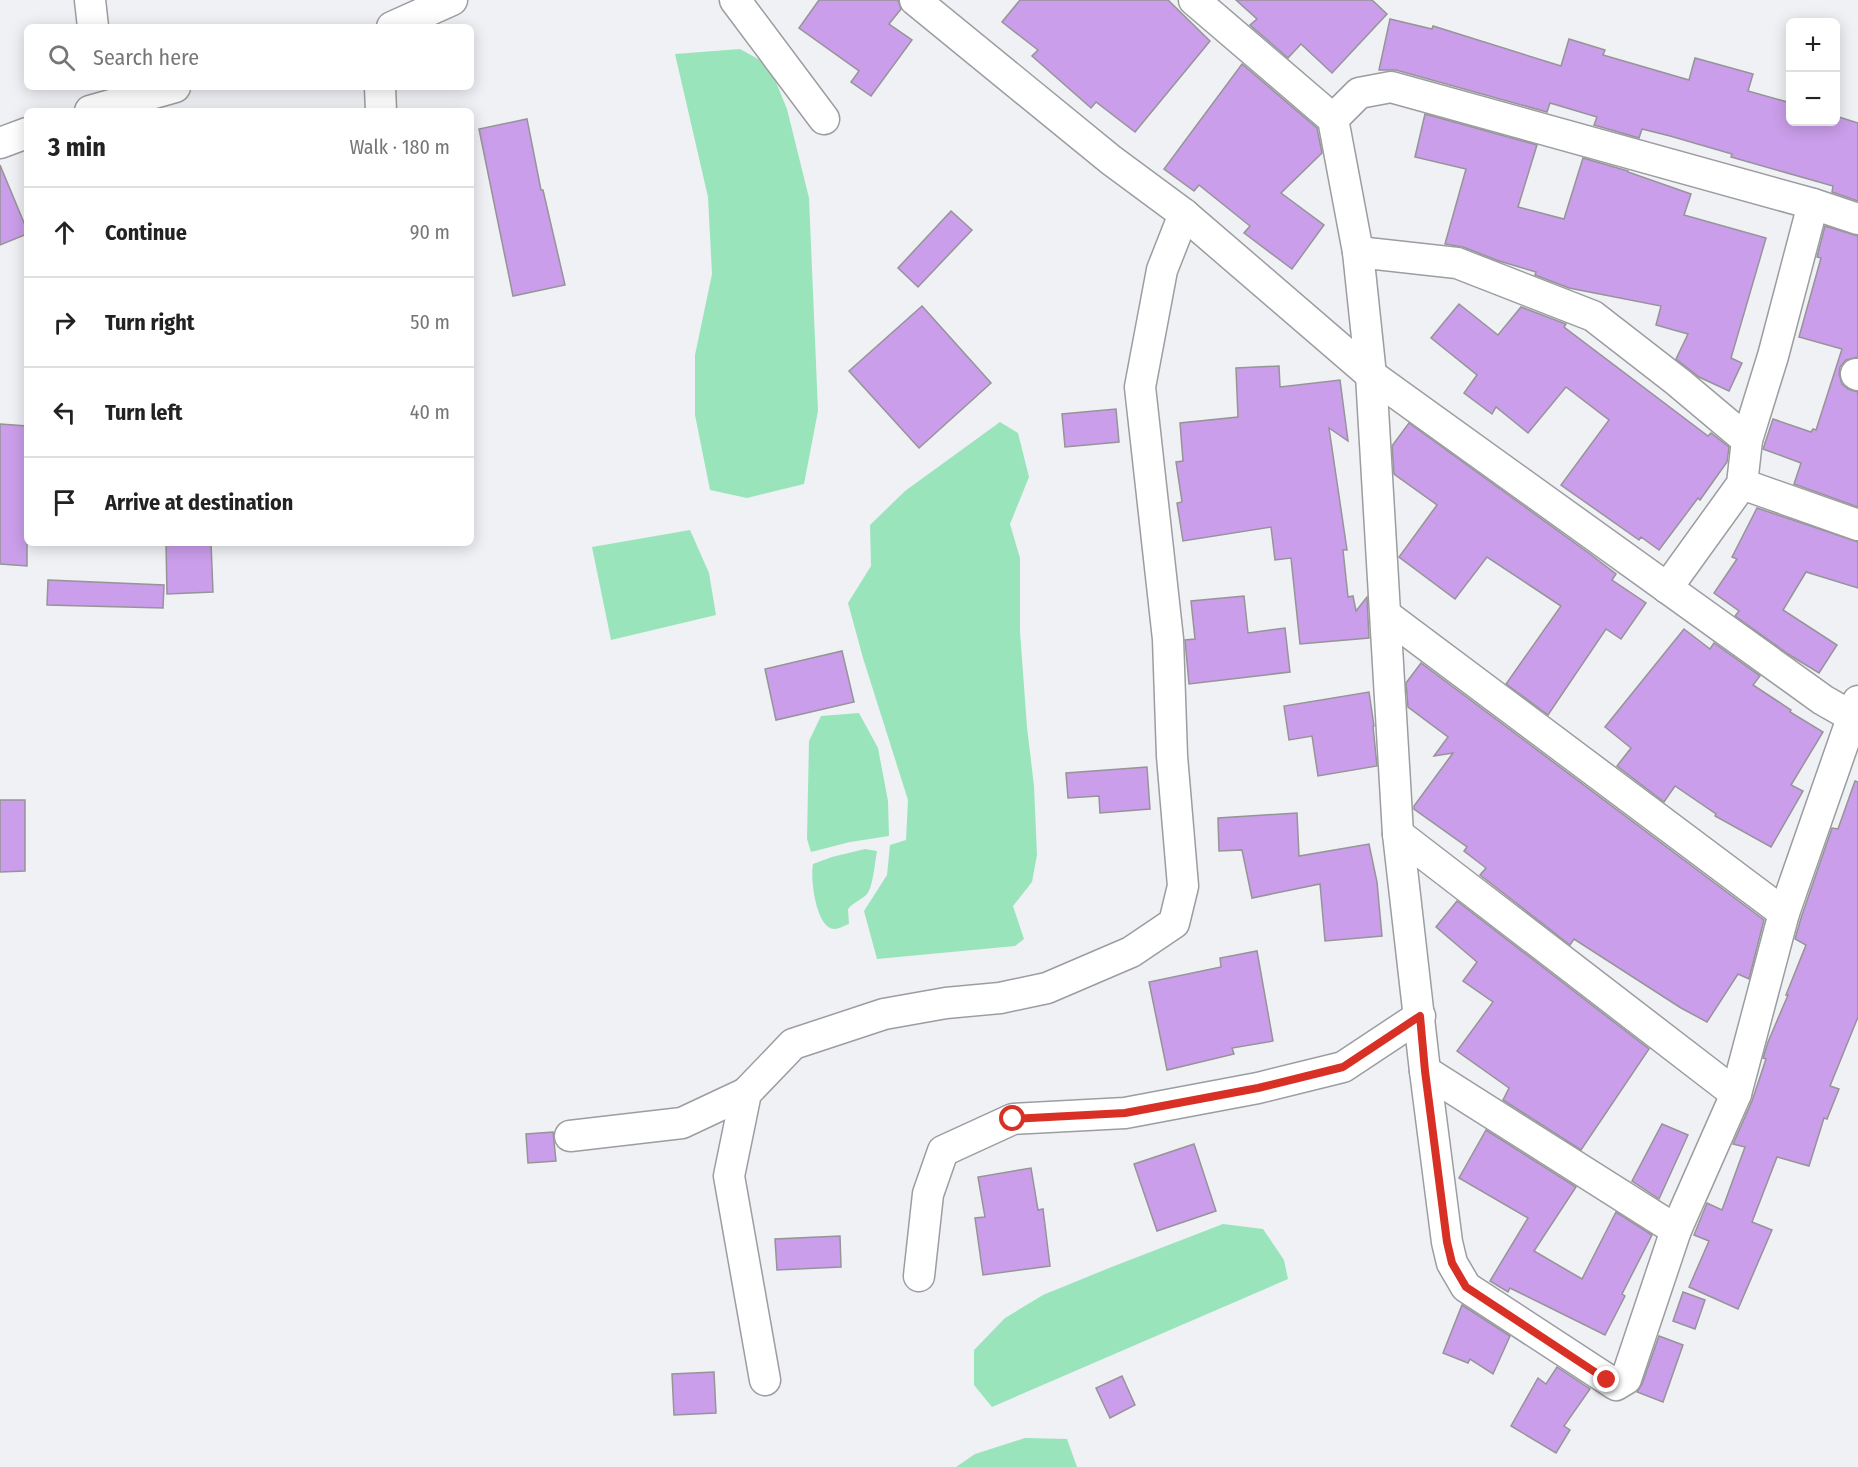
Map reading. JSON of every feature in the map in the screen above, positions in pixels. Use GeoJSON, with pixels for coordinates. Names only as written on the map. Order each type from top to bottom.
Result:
{"type":"FeatureCollection","features":[{"type":"Feature","properties":{"kind":"street"},"geometry":{"type":"LineString","coordinates":[[90,0],[93,24]]}},
{"type":"Feature","properties":{"kind":"street"},"geometry":{"type":"LineString","coordinates":[[399,24],[452,0]]}},
{"type":"Feature","properties":{"kind":"street"},"geometry":{"type":"LineString","coordinates":[[735,0],[824,119]]}},
{"type":"Feature","properties":{"kind":"street"},"geometry":{"type":"LineString","coordinates":[[915,0],[1111,160],[1184,214],[1371,375],[1823,700],[1856,713],[1784,913],[1736,1094],[1676,1230],[1626,1379],[1616,1385],[1466,1287],[1452,1263],[1447,1242],[1425,1071],[1398,834],[1371,375],[1358,252],[1333,118],[1194,0]]}},
{"type":"Feature","properties":{"kind":"street"},"geometry":{"type":"LineString","coordinates":[[1333,118],[1359,93],[1391,87],[1813,204],[1858,219]]}},
{"type":"Feature","properties":{"kind":"street"},"geometry":{"type":"LineString","coordinates":[[98,101],[158,90]]}},
{"type":"Feature","properties":{"kind":"street"},"geometry":{"type":"LineString","coordinates":[[380,90],[381,108]]}},
{"type":"Feature","properties":{"kind":"street"},"geometry":{"type":"LineString","coordinates":[[0,143],[24,134]]}},
{"type":"Feature","properties":{"kind":"street"},"geometry":{"type":"LineString","coordinates":[[1667,588],[1742,484],[1747,441],[1773,356],[1813,204]]}},
{"type":"Feature","properties":{"kind":"street"},"geometry":{"type":"LineString","coordinates":[[570,1137],[682,1123],[746,1093],[793,1044],[884,1014],[946,1003],[999,998],[1047,988],[1131,952],[1174,923],[1183,886],[1172,756],[1168,639],[1140,387],[1162,270],[1184,214]]}},
{"type":"Feature","properties":{"kind":"street"},"geometry":{"type":"LineString","coordinates":[[1358,252],[1456,263],[1593,316],[1678,382],[1747,441]]}},
{"type":"Feature","properties":{"kind":"street"},"geometry":{"type":"LineString","coordinates":[[1742,484],[1858,525]]}},
{"type":"Feature","properties":{"kind":"street"},"geometry":{"type":"LineString","coordinates":[[1386,615],[1784,913]]}},
{"type":"Feature","properties":{"kind":"street"},"geometry":{"type":"LineString","coordinates":[[1398,834],[1736,1094]]}},
{"type":"Feature","properties":{"kind":"street"},"geometry":{"type":"LineString","coordinates":[[919,1276],[928,1194],[943,1151],[1013,1119],[1125,1113],[1258,1088],[1343,1067],[1420,1016]]}},
{"type":"Feature","properties":{"kind":"street"},"geometry":{"type":"LineString","coordinates":[[1425,1071],[1676,1230]]}},
{"type":"Feature","properties":{"kind":"street"},"geometry":{"type":"LineString","coordinates":[[746,1093],[729,1176],[765,1380]]}},
{"type":"Feature","properties":{"kind":"green space"},"geometry":{"type":"Polygon","coordinates":[[[740,49],[769,65],[787,109],[809,198],[818,411],[804,484],[747,498],[710,490],[695,415],[695,355],[712,274],[708,197],[675,54],[740,49]]]}},
{"type":"Feature","properties":{"kind":"green space"},"geometry":{"type":"Polygon","coordinates":[[[1000,422],[1018,433],[1029,477],[1010,524],[1020,558],[1020,632],[1034,786],[1037,855],[1032,882],[1013,906],[1024,939],[1015,946],[877,959],[864,911],[887,875],[890,845],[906,840],[908,800],[848,603],[871,566],[870,525],[905,491],[1000,422]]]}},
{"type":"Feature","properties":{"kind":"green space"},"geometry":{"type":"Polygon","coordinates":[[[690,530],[709,573],[716,615],[611,640],[592,547],[690,530]]]}},
{"type":"Feature","properties":{"kind":"green space"},"geometry":{"type":"Polygon","coordinates":[[[859,713],[878,748],[888,801],[889,836],[850,842],[811,852],[807,839],[809,741],[821,716],[859,713]]]}},
{"type":"Feature","properties":{"kind":"green space"},"geometry":{"type":"Polygon","coordinates":[[[865,849],[877,851],[869,891],[848,909],[849,924],[837,929],[828,927],[819,913],[816,902],[813,864],[865,849]]]}},
{"type":"Feature","properties":{"kind":"green space"},"geometry":{"type":"Polygon","coordinates":[[[1223,1224],[1263,1229],[1284,1260],[1288,1279],[992,1407],[974,1385],[974,1350],[1005,1318],[1043,1295],[1223,1224]]]}},
{"type":"Feature","properties":{"kind":"green space"},"geometry":{"type":"Polygon","coordinates":[[[1025,1438],[1067,1439],[1077,1467],[956,1467],[975,1454],[1025,1438]]]}},
{"type":"Feature","properties":{"kind":"building"},"geometry":{"type":"Polygon","coordinates":[[[819,0],[898,0],[901,9],[889,24],[912,40],[871,96],[851,82],[859,71],[799,28],[819,0]]]}},
{"type":"Feature","properties":{"kind":"building"},"geometry":{"type":"Polygon","coordinates":[[[1020,0],[1168,0],[1210,41],[1135,132],[1096,102],[1091,108],[1032,56],[1038,50],[1002,22],[1020,0]]]}},
{"type":"Feature","properties":{"kind":"building"},"geometry":{"type":"Polygon","coordinates":[[[1236,0],[1372,0],[1387,14],[1332,73],[1301,44],[1288,58],[1250,25],[1257,19],[1236,0]]]}},
{"type":"Feature","properties":{"kind":"building"},"geometry":{"type":"Polygon","coordinates":[[[1390,19],[1432,29],[1433,26],[1561,66],[1569,39],[1605,50],[1603,55],[1689,80],[1695,58],[1753,74],[1748,91],[1786,102],[1786,126],[1840,126],[1840,117],[1858,123],[1858,201],[1832,192],[1833,186],[1731,157],[1732,154],[1670,136],[1642,129],[1639,138],[1594,125],[1597,117],[1550,103],[1547,112],[1396,70],[1379,70],[1390,19]]]}},
{"type":"Feature","properties":{"kind":"building"},"geometry":{"type":"Polygon","coordinates":[[[1242,64],[1317,128],[1322,153],[1281,193],[1324,225],[1292,269],[1244,233],[1250,226],[1199,185],[1194,191],[1164,169],[1242,64]]]}},
{"type":"Feature","properties":{"kind":"building"},"geometry":{"type":"Polygon","coordinates":[[[1425,114],[1537,145],[1518,207],[1564,219],[1583,158],[1628,171],[1691,194],[1684,215],[1766,238],[1731,358],[1742,363],[1729,391],[1699,377],[1676,359],[1688,334],[1656,325],[1661,306],[1569,288],[1535,275],[1536,272],[1463,247],[1445,244],[1466,169],[1415,157],[1425,114]]]}},
{"type":"Feature","properties":{"kind":"building"},"geometry":{"type":"Polygon","coordinates":[[[527,119],[541,190],[543,190],[565,285],[513,296],[479,129],[527,119]]]}},
{"type":"Feature","properties":{"kind":"building"},"geometry":{"type":"Polygon","coordinates":[[[0,165],[24,223],[24,235],[0,245],[0,165]]]}},
{"type":"Feature","properties":{"kind":"building"},"geometry":{"type":"Polygon","coordinates":[[[951,211],[972,230],[918,287],[898,268],[951,211]]]}},
{"type":"Feature","properties":{"kind":"building"},"geometry":{"type":"Polygon","coordinates":[[[1825,226],[1858,236],[1858,357],[1846,360],[1840,367],[1839,374],[1842,384],[1858,392],[1858,507],[1794,484],[1801,463],[1763,449],[1773,419],[1811,432],[1813,429],[1816,430],[1842,349],[1799,337],[1821,258],[1817,257],[1825,226]]]}},
{"type":"Feature","properties":{"kind":"building"},"geometry":{"type":"Polygon","coordinates":[[[1459,304],[1498,335],[1521,307],[1566,324],[1564,327],[1708,436],[1711,433],[1729,447],[1727,462],[1700,500],[1698,498],[1659,550],[1641,537],[1639,540],[1561,485],[1609,420],[1566,387],[1528,433],[1496,407],[1492,414],[1464,393],[1477,375],[1431,338],[1459,304]]]}},
{"type":"Feature","properties":{"kind":"building"},"geometry":{"type":"Polygon","coordinates":[[[922,306],[991,383],[919,448],[849,371],[922,306]]]}},
{"type":"Feature","properties":{"kind":"building"},"geometry":{"type":"Polygon","coordinates":[[[1279,366],[1280,387],[1340,380],[1348,441],[1329,428],[1347,550],[1343,550],[1348,597],[1353,596],[1356,611],[1367,597],[1369,638],[1300,644],[1291,558],[1275,560],[1271,527],[1183,541],[1177,503],[1182,502],[1176,462],[1183,461],[1180,423],[1238,417],[1236,368],[1279,366]]]}},
{"type":"Feature","properties":{"kind":"building"},"geometry":{"type":"Polygon","coordinates":[[[1116,409],[1119,442],[1065,447],[1062,414],[1116,409]]]}},
{"type":"Feature","properties":{"kind":"building"},"geometry":{"type":"Polygon","coordinates":[[[1409,423],[1590,554],[1616,574],[1612,580],[1646,603],[1621,639],[1606,629],[1548,715],[1506,684],[1561,606],[1487,557],[1455,599],[1399,557],[1437,505],[1394,474],[1392,446],[1409,423]]]}},
{"type":"Feature","properties":{"kind":"building"},"geometry":{"type":"Polygon","coordinates":[[[0,424],[24,426],[24,546],[27,546],[27,566],[0,564],[0,424]]]}},
{"type":"Feature","properties":{"kind":"building"},"geometry":{"type":"Polygon","coordinates":[[[1757,508],[1858,542],[1858,588],[1806,572],[1783,610],[1837,645],[1819,673],[1735,616],[1739,611],[1714,593],[1737,559],[1732,557],[1757,508]]]}},
{"type":"Feature","properties":{"kind":"building"},"geometry":{"type":"Polygon","coordinates":[[[166,546],[211,546],[213,592],[167,594],[166,546]]]}},
{"type":"Feature","properties":{"kind":"building"},"geometry":{"type":"Polygon","coordinates":[[[48,580],[164,585],[163,608],[47,605],[48,580]]]}},
{"type":"Feature","properties":{"kind":"building"},"geometry":{"type":"Polygon","coordinates":[[[1244,596],[1248,633],[1285,628],[1290,672],[1189,684],[1185,640],[1195,639],[1191,601],[1244,596]]]}},
{"type":"Feature","properties":{"kind":"building"},"geometry":{"type":"Polygon","coordinates":[[[1684,629],[1710,649],[1714,643],[1760,676],[1753,685],[1823,732],[1791,785],[1803,791],[1771,847],[1715,816],[1716,814],[1675,786],[1664,802],[1617,766],[1631,748],[1605,727],[1684,629]]]}},
{"type":"Feature","properties":{"kind":"building"},"geometry":{"type":"Polygon","coordinates":[[[842,651],[854,702],[776,720],[765,669],[842,651]]]}},
{"type":"Feature","properties":{"kind":"building"},"geometry":{"type":"Polygon","coordinates":[[[1421,663],[1764,920],[1749,979],[1738,974],[1707,1022],[1681,1008],[1574,939],[1570,945],[1480,875],[1486,868],[1464,851],[1467,847],[1414,809],[1453,753],[1434,756],[1448,737],[1408,707],[1406,683],[1421,663]]]}},
{"type":"Feature","properties":{"kind":"building"},"geometry":{"type":"Polygon","coordinates":[[[1369,692],[1377,766],[1318,776],[1312,736],[1289,740],[1284,706],[1369,692]]]}},
{"type":"Feature","properties":{"kind":"building"},"geometry":{"type":"Polygon","coordinates":[[[1147,767],[1150,809],[1100,813],[1099,796],[1068,798],[1066,773],[1147,767]]]}},
{"type":"Feature","properties":{"kind":"building"},"geometry":{"type":"Polygon","coordinates":[[[1855,781],[1858,782],[1858,1017],[1830,1086],[1839,1089],[1827,1119],[1824,1118],[1809,1166],[1777,1157],[1752,1222],[1772,1230],[1738,1309],[1689,1287],[1709,1241],[1694,1235],[1707,1203],[1722,1210],[1745,1147],[1733,1144],[1752,1101],[1766,1059],[1763,1058],[1768,1042],[1806,945],[1795,939],[1801,918],[1832,828],[1838,829],[1855,781]]]}},
{"type":"Feature","properties":{"kind":"building"},"geometry":{"type":"Polygon","coordinates":[[[0,800],[25,800],[25,871],[0,872],[0,800]]]}},
{"type":"Feature","properties":{"kind":"building"},"geometry":{"type":"Polygon","coordinates":[[[1297,813],[1299,856],[1369,844],[1377,882],[1382,936],[1325,941],[1320,884],[1252,898],[1242,850],[1219,851],[1218,818],[1297,813]]]}},
{"type":"Feature","properties":{"kind":"building"},"geometry":{"type":"Polygon","coordinates":[[[1457,901],[1649,1049],[1581,1150],[1503,1100],[1509,1088],[1457,1051],[1493,1002],[1463,981],[1477,962],[1436,927],[1457,901]]]}},
{"type":"Feature","properties":{"kind":"building"},"geometry":{"type":"Polygon","coordinates":[[[1257,951],[1273,1041],[1232,1048],[1234,1054],[1167,1070],[1149,982],[1221,967],[1220,958],[1257,951]]]}},
{"type":"Feature","properties":{"kind":"building"},"geometry":{"type":"Polygon","coordinates":[[[1662,1124],[1688,1135],[1659,1199],[1632,1181],[1662,1124]]]}},
{"type":"Feature","properties":{"kind":"building"},"geometry":{"type":"Polygon","coordinates":[[[1486,1130],[1576,1187],[1534,1251],[1582,1279],[1616,1212],[1652,1235],[1622,1294],[1625,1296],[1605,1335],[1510,1288],[1508,1292],[1490,1281],[1528,1218],[1459,1178],[1486,1130]]]}},
{"type":"Feature","properties":{"kind":"building"},"geometry":{"type":"Polygon","coordinates":[[[553,1132],[556,1161],[528,1163],[526,1134],[553,1132]]]}},
{"type":"Feature","properties":{"kind":"building"},"geometry":{"type":"Polygon","coordinates":[[[1194,1144],[1216,1211],[1157,1231],[1134,1164],[1194,1144]]]}},
{"type":"Feature","properties":{"kind":"building"},"geometry":{"type":"Polygon","coordinates":[[[1031,1168],[1038,1210],[1043,1209],[1050,1266],[983,1275],[975,1218],[985,1217],[978,1177],[1031,1168]]]}},
{"type":"Feature","properties":{"kind":"building"},"geometry":{"type":"Polygon","coordinates":[[[840,1236],[841,1267],[777,1270],[775,1239],[840,1236]]]}},
{"type":"Feature","properties":{"kind":"building"},"geometry":{"type":"Polygon","coordinates":[[[1683,1292],[1705,1300],[1695,1329],[1673,1321],[1683,1292]]]}},
{"type":"Feature","properties":{"kind":"building"},"geometry":{"type":"Polygon","coordinates":[[[1462,1305],[1510,1336],[1493,1374],[1470,1359],[1468,1363],[1443,1353],[1462,1305]]]}},
{"type":"Feature","properties":{"kind":"building"},"geometry":{"type":"Polygon","coordinates":[[[1659,1336],[1683,1345],[1663,1402],[1637,1392],[1659,1336]]]}},
{"type":"Feature","properties":{"kind":"building"},"geometry":{"type":"Polygon","coordinates":[[[1557,1367],[1590,1389],[1564,1426],[1570,1430],[1556,1453],[1511,1426],[1538,1378],[1546,1384],[1557,1367]]]}},
{"type":"Feature","properties":{"kind":"building"},"geometry":{"type":"Polygon","coordinates":[[[714,1372],[716,1413],[674,1415],[672,1374],[714,1372]]]}},
{"type":"Feature","properties":{"kind":"building"},"geometry":{"type":"Polygon","coordinates":[[[1122,1376],[1135,1405],[1110,1418],[1096,1388],[1122,1376]]]}},
{"type":"Feature","properties":{"kind":"route"},"geometry":{"type":"LineString","coordinates":[[1013,1119],[1125,1113],[1258,1088],[1343,1067],[1420,1016],[1447,1242],[1452,1263],[1466,1287],[1607,1380]]}}]}
